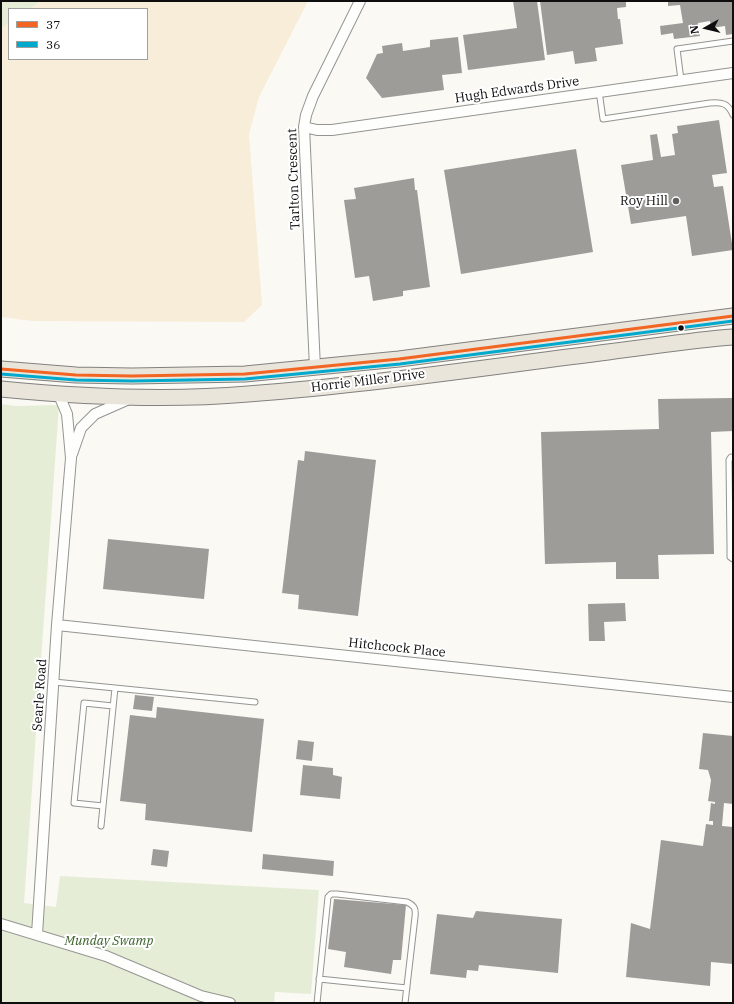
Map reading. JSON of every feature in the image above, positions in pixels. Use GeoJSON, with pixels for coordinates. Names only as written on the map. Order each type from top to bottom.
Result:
{"type":"FeatureCollection","features":[{"type":"Feature","properties":{"kind":"main road","name":"Horrie Miller Drive"},"geometry":{"type":"LineString","coordinates":[[1,369],[76,375],[132,376],[245,374],[399,359],[733,316]]}},
{"type":"Feature","properties":{"kind":"main road","name":"Horrie Miller Drive"},"geometry":{"type":"LineString","coordinates":[[1,389],[59,395],[133,398],[248,394],[330,386],[733,337]]}},
{"type":"Feature","properties":{"kind":"street","name":"Tarlton Crescent"},"geometry":{"type":"LineString","coordinates":[[315,368],[304,127],[306,115],[313,96],[360,1]]}},
{"type":"Feature","properties":{"kind":"street","name":"Hugh Edwards Drive"},"geometry":{"type":"LineString","coordinates":[[304,127],[317,130],[332,130],[733,73]]}},
{"type":"Feature","properties":{"kind":"street","name":"Searle Road"},"geometry":{"type":"LineString","coordinates":[[37,934],[57,625],[71,458],[67,414],[59,395]]}},
{"type":"Feature","properties":{"kind":"street","name":"Searle Road"},"geometry":{"type":"LineString","coordinates":[[71,458],[81,428],[96,414],[133,398]]}},
{"type":"Feature","properties":{"kind":"street","name":"Hitchcock Place"},"geometry":{"type":"LineString","coordinates":[[57,625],[733,697]]}},
{"type":"Feature","properties":{"kind":"street"},"geometry":{"type":"LineString","coordinates":[[1,924],[106,956],[202,996],[230,1003]]}},
{"type":"Feature","properties":{"kind":"lane"},"geometry":{"type":"LineString","coordinates":[[681,80],[677,49],[733,41]]}},
{"type":"Feature","properties":{"kind":"lane"},"geometry":{"type":"LineString","coordinates":[[599,91],[603,119],[723,102],[733,114]]}},
{"type":"Feature","properties":{"kind":"lane"},"geometry":{"type":"LineString","coordinates":[[733,457],[731,457],[730,460],[730,557],[733,559]]}},
{"type":"Feature","properties":{"kind":"lane"},"geometry":{"type":"LineString","coordinates":[[54,682],[255,702]]}},
{"type":"Feature","properties":{"kind":"lane"},"geometry":{"type":"LineString","coordinates":[[101,826],[115,688]]}},
{"type":"Feature","properties":{"kind":"lane"},"geometry":{"type":"LineString","coordinates":[[103,806],[74,803],[84,703],[113,706]]}},
{"type":"Feature","properties":{"kind":"lane"},"geometry":{"type":"LineString","coordinates":[[317,1003],[328,897],[331,894],[407,902],[413,905],[416,910],[405,1003]]}},
{"type":"Feature","properties":{"kind":"lane"},"geometry":{"type":"LineString","coordinates":[[319,979],[407,988]]}},
{"type":"Feature","properties":{"kind":"green space"},"geometry":{"type":"Polygon","coordinates":[[[1,1],[41,1],[31,8],[8,8],[8,24],[1,29],[1,1]]]}},
{"type":"Feature","properties":{"kind":"green space","name":"Munday Swamp"},"geometry":{"type":"Polygon","coordinates":[[[1,404],[16,406],[59,405],[24,903],[56,907],[60,876],[319,890],[311,994],[275,992],[274,1003],[1,1003],[1,404]]]}},
{"type":"Feature","properties":{"kind":"sand"},"geometry":{"type":"Polygon","coordinates":[[[41,1],[308,1],[259,97],[249,134],[262,305],[244,322],[32,321],[1,317],[1,29],[8,24],[8,60],[148,60],[148,8],[31,8],[41,1]]]}},
{"type":"Feature","properties":{"kind":"building"},"geometry":{"type":"Polygon","coordinates":[[[513,1],[537,1],[545,60],[468,70],[463,35],[517,28],[513,1]]]}},
{"type":"Feature","properties":{"kind":"building"},"geometry":{"type":"Polygon","coordinates":[[[540,1],[626,1],[626,7],[617,8],[623,44],[595,48],[597,61],[575,64],[573,51],[547,55],[540,1]]]}},
{"type":"Feature","properties":{"kind":"building"},"geometry":{"type":"Polygon","coordinates":[[[668,1],[733,1],[733,34],[726,35],[725,26],[711,28],[710,21],[698,23],[700,36],[674,39],[673,33],[661,35],[660,26],[683,23],[680,5],[668,6],[668,1]]]}},
{"type":"Feature","properties":{"kind":"building"},"geometry":{"type":"Polygon","coordinates":[[[458,37],[462,73],[442,75],[444,90],[382,98],[366,78],[377,54],[383,53],[382,46],[402,43],[403,51],[430,47],[430,40],[458,37]]]}},
{"type":"Feature","properties":{"kind":"building","name":"Roy Hill"},"geometry":{"type":"Polygon","coordinates":[[[719,120],[727,173],[712,175],[714,187],[723,186],[733,250],[692,256],[686,216],[631,224],[621,165],[653,160],[650,135],[657,134],[661,157],[675,155],[672,134],[678,133],[677,126],[719,120]]]}},
{"type":"Feature","properties":{"kind":"building"},"geometry":{"type":"Polygon","coordinates":[[[576,149],[593,252],[461,274],[444,170],[576,149]]]}},
{"type":"Feature","properties":{"kind":"building"},"geometry":{"type":"Polygon","coordinates":[[[414,178],[415,190],[417,190],[430,287],[403,291],[403,296],[373,301],[369,276],[355,278],[344,200],[356,199],[354,188],[414,178]]]}},
{"type":"Feature","properties":{"kind":"building"},"geometry":{"type":"Polygon","coordinates":[[[733,398],[733,431],[711,432],[714,554],[658,555],[659,579],[616,579],[616,562],[545,564],[541,432],[659,429],[658,399],[733,398]]]}},
{"type":"Feature","properties":{"kind":"building"},"geometry":{"type":"Polygon","coordinates":[[[305,451],[376,460],[358,616],[298,609],[299,595],[282,593],[298,460],[304,461],[305,451]]]}},
{"type":"Feature","properties":{"kind":"building"},"geometry":{"type":"Polygon","coordinates":[[[108,539],[209,549],[204,599],[103,589],[108,539]]]}},
{"type":"Feature","properties":{"kind":"building"},"geometry":{"type":"Polygon","coordinates":[[[625,603],[626,621],[604,622],[605,641],[589,641],[588,604],[625,603]]]}},
{"type":"Feature","properties":{"kind":"building"},"geometry":{"type":"Polygon","coordinates":[[[135,695],[154,697],[152,711],[133,709],[135,695]]]}},
{"type":"Feature","properties":{"kind":"building"},"geometry":{"type":"Polygon","coordinates":[[[157,707],[264,719],[252,832],[145,820],[146,804],[120,801],[130,715],[156,718],[157,707]]]}},
{"type":"Feature","properties":{"kind":"building"},"geometry":{"type":"Polygon","coordinates":[[[703,733],[733,736],[733,804],[724,803],[722,826],[733,827],[733,964],[711,962],[710,986],[626,977],[631,923],[650,929],[661,840],[703,846],[706,824],[713,825],[713,821],[709,821],[711,803],[715,804],[715,802],[708,801],[711,780],[708,770],[699,769],[703,733]]]}},
{"type":"Feature","properties":{"kind":"building"},"geometry":{"type":"Polygon","coordinates":[[[298,740],[314,742],[312,761],[296,759],[298,740]]]}},
{"type":"Feature","properties":{"kind":"building"},"geometry":{"type":"Polygon","coordinates":[[[303,765],[333,768],[333,775],[342,777],[340,799],[300,795],[303,765]]]}},
{"type":"Feature","properties":{"kind":"building"},"geometry":{"type":"Polygon","coordinates":[[[153,849],[169,851],[167,867],[151,865],[153,849]]]}},
{"type":"Feature","properties":{"kind":"building"},"geometry":{"type":"Polygon","coordinates":[[[263,854],[334,861],[333,876],[262,869],[263,854]]]}},
{"type":"Feature","properties":{"kind":"building"},"geometry":{"type":"Polygon","coordinates":[[[334,899],[406,905],[401,960],[393,960],[391,974],[344,967],[346,952],[328,949],[334,899]]]}},
{"type":"Feature","properties":{"kind":"building"},"geometry":{"type":"Polygon","coordinates":[[[476,911],[562,919],[558,973],[479,965],[478,971],[467,970],[466,978],[430,974],[437,914],[473,918],[476,911]]]}},
{"type":"Feature","properties":{"kind":"transit line","name":"37"},"geometry":{"type":"LineString","coordinates":[[1,369],[76,375],[132,376],[245,374],[399,359],[733,316]]}},
{"type":"Feature","properties":{"kind":"transit line","name":"36"},"geometry":{"type":"LineString","coordinates":[[1,374],[76,380],[132,381],[245,379],[400,364],[733,321]]}},
{"type":"Feature","properties":{"kind":"place","name":"Roy Hill"},"geometry":{"type":"Point","coordinates":[676,201]}}]}
